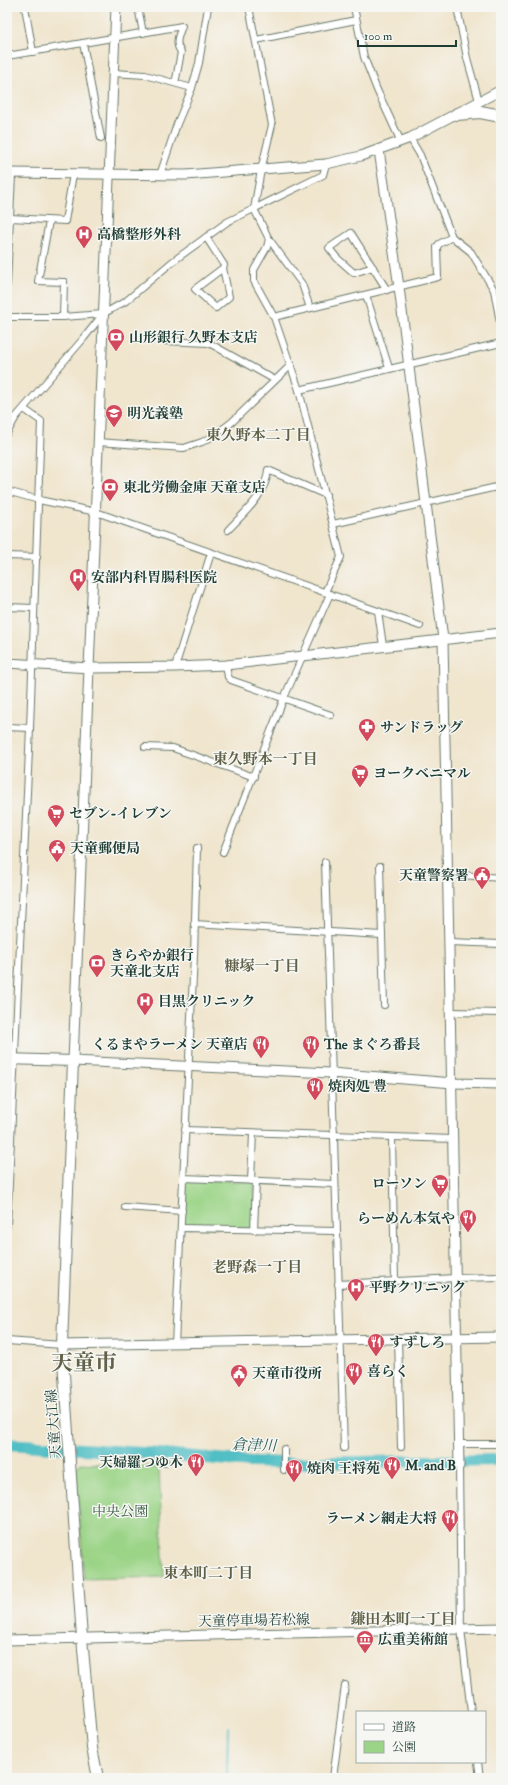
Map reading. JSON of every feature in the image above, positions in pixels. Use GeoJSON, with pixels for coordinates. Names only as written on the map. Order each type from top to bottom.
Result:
{"type":"FeatureCollection","features":[{"type":"Feature","properties":{"kind":"highway"},"geometry":{"type":"LineString","coordinates":[[457,114],[480,112],[501,116]]}},
{"type":"Feature","properties":{"kind":"main road"},"geometry":{"type":"LineString","coordinates":[[11,1059],[73,1061]]}},
{"type":"Feature","properties":{"kind":"main road","name":"天童大江線"},"geometry":{"type":"LineString","coordinates":[[73,1061],[62,1345],[82,1638],[92,1748],[98,1778]]}},
{"type":"Feature","properties":{"kind":"street"},"geometry":{"type":"LineString","coordinates":[[24,7],[33,52]]}},
{"type":"Feature","properties":{"kind":"street"},"geometry":{"type":"LineString","coordinates":[[116,7],[110,174],[97,442],[90,668],[73,1061],[332,1073],[453,1083],[501,1084]]}},
{"type":"Feature","properties":{"kind":"street"},"geometry":{"type":"LineString","coordinates":[[138,7],[143,33]]}},
{"type":"Feature","properties":{"kind":"street"},"geometry":{"type":"LineString","coordinates":[[160,174],[177,124],[192,88],[199,63],[208,7]]}},
{"type":"Feature","properties":{"kind":"street"},"geometry":{"type":"LineString","coordinates":[[250,7],[272,125],[261,170],[254,209],[269,239],[302,284],[310,308]]}},
{"type":"Feature","properties":{"kind":"street"},"geometry":{"type":"LineString","coordinates":[[354,7],[364,57],[370,74],[401,142]]}},
{"type":"Feature","properties":{"kind":"street"},"geometry":{"type":"LineString","coordinates":[[457,7],[467,58],[479,101]]}},
{"type":"Feature","properties":{"kind":"street"},"geometry":{"type":"LineString","coordinates":[[256,40],[356,20]]}},
{"type":"Feature","properties":{"kind":"street"},"geometry":{"type":"LineString","coordinates":[[7,56],[83,44],[115,36],[182,26],[177,41],[177,47],[181,52],[176,79],[174,82]]}},
{"type":"Feature","properties":{"kind":"street"},"geometry":{"type":"LineString","coordinates":[[83,44],[101,138]]}},
{"type":"Feature","properties":{"kind":"street"},"geometry":{"type":"LineString","coordinates":[[113,73],[146,75],[192,88]]}},
{"type":"Feature","properties":{"kind":"street"},"geometry":{"type":"LineString","coordinates":[[7,284],[8,237],[11,218],[10,173],[212,173],[326,164],[361,156],[401,142],[501,90]]}},
{"type":"Feature","properties":{"kind":"street"},"geometry":{"type":"LineString","coordinates":[[410,138],[420,155],[452,237],[474,256],[494,290],[501,328]]}},
{"type":"Feature","properties":{"kind":"street"},"geometry":{"type":"LineString","coordinates":[[379,150],[399,287],[443,639],[450,1012],[453,1083],[462,1629],[471,1711]]}},
{"type":"Feature","properties":{"kind":"street"},"geometry":{"type":"LineString","coordinates":[[7,433],[24,409],[103,314],[126,301],[172,262],[227,222],[323,175],[326,164]]}},
{"type":"Feature","properties":{"kind":"street"},"geometry":{"type":"LineString","coordinates":[[11,218],[65,221],[72,174]]}},
{"type":"Feature","properties":{"kind":"street"},"geometry":{"type":"LineString","coordinates":[[49,220],[38,281],[64,282],[63,317]]}},
{"type":"Feature","properties":{"kind":"street"},"geometry":{"type":"LineString","coordinates":[[373,267],[354,273],[337,258],[329,248],[351,233],[373,267],[387,290]]}},
{"type":"Feature","properties":{"kind":"street"},"geometry":{"type":"LineString","coordinates":[[206,237],[224,265],[223,268],[229,297],[216,308],[195,289],[223,268]]}},
{"type":"Feature","properties":{"kind":"street"},"geometry":{"type":"LineString","coordinates":[[274,317],[438,277],[437,247],[439,244],[452,237]]}},
{"type":"Feature","properties":{"kind":"street"},"geometry":{"type":"LineString","coordinates":[[222,852],[254,777],[284,698],[303,656],[341,557],[299,390],[274,317],[254,281],[254,270],[267,247],[269,239]]}},
{"type":"Feature","properties":{"kind":"street"},"geometry":{"type":"LineString","coordinates":[[366,295],[389,368]]}},
{"type":"Feature","properties":{"kind":"street"},"geometry":{"type":"LineString","coordinates":[[7,317],[63,317],[103,314]]}},
{"type":"Feature","properties":{"kind":"street"},"geometry":{"type":"LineString","coordinates":[[164,342],[209,343],[275,380]]}},
{"type":"Feature","properties":{"kind":"street"},"geometry":{"type":"LineString","coordinates":[[299,390],[501,343]]}},
{"type":"Feature","properties":{"kind":"street"},"geometry":{"type":"LineString","coordinates":[[97,442],[184,448],[196,444],[212,437],[232,422],[291,365]]}},
{"type":"Feature","properties":{"kind":"street"},"geometry":{"type":"LineString","coordinates":[[7,1226],[11,1059],[30,728],[31,664],[37,557],[41,421],[24,409]]}},
{"type":"Feature","properties":{"kind":"street"},"geometry":{"type":"LineString","coordinates":[[228,530],[262,491],[267,480],[268,470],[326,495]]}},
{"type":"Feature","properties":{"kind":"street"},"geometry":{"type":"LineString","coordinates":[[333,524],[501,486]]}},
{"type":"Feature","properties":{"kind":"street"},"geometry":{"type":"LineString","coordinates":[[7,491],[39,500],[96,512],[420,626]]}},
{"type":"Feature","properties":{"kind":"street"},"geometry":{"type":"LineString","coordinates":[[175,667],[211,553]]}},
{"type":"Feature","properties":{"kind":"street"},"geometry":{"type":"LineString","coordinates":[[7,556],[37,557]]}},
{"type":"Feature","properties":{"kind":"street"},"geometry":{"type":"LineString","coordinates":[[7,607],[34,608]]}},
{"type":"Feature","properties":{"kind":"street"},"geometry":{"type":"LineString","coordinates":[[378,611],[383,646]]}},
{"type":"Feature","properties":{"kind":"street"},"geometry":{"type":"LineString","coordinates":[[7,663],[90,668],[226,665],[501,633]]}},
{"type":"Feature","properties":{"kind":"street"},"geometry":{"type":"LineString","coordinates":[[226,665],[228,677],[231,680],[331,716]]}},
{"type":"Feature","properties":{"kind":"street"},"geometry":{"type":"LineString","coordinates":[[7,726],[30,728]]}},
{"type":"Feature","properties":{"kind":"street"},"geometry":{"type":"LineString","coordinates":[[145,747],[173,748],[254,777]]}},
{"type":"Feature","properties":{"kind":"street"},"geometry":{"type":"LineString","coordinates":[[175,1344],[197,848]]}},
{"type":"Feature","properties":{"kind":"street"},"geometry":{"type":"LineString","coordinates":[[325,862],[334,1184],[344,1448]]}},
{"type":"Feature","properties":{"kind":"street"},"geometry":{"type":"LineString","coordinates":[[380,866],[384,1005]]}},
{"type":"Feature","properties":{"kind":"street"},"geometry":{"type":"LineString","coordinates":[[448,874],[501,878]]}},
{"type":"Feature","properties":{"kind":"street"},"geometry":{"type":"LineString","coordinates":[[194,924],[382,935]]}},
{"type":"Feature","properties":{"kind":"street"},"geometry":{"type":"LineString","coordinates":[[449,942],[501,944]]}},
{"type":"Feature","properties":{"kind":"street"},"geometry":{"type":"LineString","coordinates":[[450,1012],[501,1013]]}},
{"type":"Feature","properties":{"kind":"street"},"geometry":{"type":"LineString","coordinates":[[185,1130],[453,1139]]}},
{"type":"Feature","properties":{"kind":"street"},"geometry":{"type":"LineString","coordinates":[[253,1133],[254,1230]]}},
{"type":"Feature","properties":{"kind":"street"},"geometry":{"type":"LineString","coordinates":[[392,1138],[395,1280]]}},
{"type":"Feature","properties":{"kind":"street"},"geometry":{"type":"LineString","coordinates":[[183,1178],[334,1184]]}},
{"type":"Feature","properties":{"kind":"street"},"geometry":{"type":"LineString","coordinates":[[125,1207],[182,1211]]}},
{"type":"Feature","properties":{"kind":"street"},"geometry":{"type":"LineString","coordinates":[[181,1228],[336,1231]]}},
{"type":"Feature","properties":{"kind":"street"},"geometry":{"type":"LineString","coordinates":[[338,1284],[395,1280],[501,1277]]}},
{"type":"Feature","properties":{"kind":"street"},"geometry":{"type":"LineString","coordinates":[[7,1341],[62,1345],[501,1337]]}},
{"type":"Feature","properties":{"kind":"street"},"geometry":{"type":"LineString","coordinates":[[398,1338],[401,1447]]}},
{"type":"Feature","properties":{"kind":"street"},"geometry":{"type":"LineString","coordinates":[[459,1446],[501,1444]]}},
{"type":"Feature","properties":{"kind":"street"},"geometry":{"type":"LineString","coordinates":[[284,1449],[284,1470]]}},
{"type":"Feature","properties":{"kind":"street","name":"天童停車場若松線"},"geometry":{"type":"LineString","coordinates":[[7,1640],[501,1628]]}},
{"type":"Feature","properties":{"kind":"street"},"geometry":{"type":"LineString","coordinates":[[333,1778],[345,1685]]}},
{"type":"Feature","properties":{"kind":"street"},"geometry":{"type":"LineString","coordinates":[[478,1763],[480,1778]]}},
{"type":"Feature","properties":{"kind":"green space"},"geometry":{"type":"Polygon","coordinates":[[[184,1179],[255,1182],[253,1229],[182,1227],[184,1179]]]}},
{"type":"Feature","properties":{"kind":"green space","name":"中央公園"},"geometry":{"type":"Polygon","coordinates":[[[80,1463],[159,1467],[164,1577],[84,1579],[76,1469],[80,1463]]]}},
{"type":"Feature","properties":{"kind":"waterway","name":"倉津川"},"geometry":{"type":"LineString","coordinates":[[7,1444],[173,1455],[251,1462],[289,1463],[501,1460]]}},
{"type":"Feature","properties":{"kind":"waterway"},"geometry":{"type":"LineString","coordinates":[[227,1778],[228,1727]]}},
{"type":"Feature","properties":{"kind":"place","name":"高橋整形外科"},"geometry":{"type":"Point","coordinates":[84,249]}},
{"type":"Feature","properties":{"kind":"place","name":"山形銀行 久野本支店"},"geometry":{"type":"Point","coordinates":[116,352]}},
{"type":"Feature","properties":{"kind":"place","name":"明光義塾"},"geometry":{"type":"Point","coordinates":[114,428]}},
{"type":"Feature","properties":{"kind":"place","name":"東北労働金庫 天童支店"},"geometry":{"type":"Point","coordinates":[110,502]}},
{"type":"Feature","properties":{"kind":"place","name":"安部内科胃腸科医院"},"geometry":{"type":"Point","coordinates":[78,592]}},
{"type":"Feature","properties":{"kind":"place","name":"サンドラッグ"},"geometry":{"type":"Point","coordinates":[367,742]}},
{"type":"Feature","properties":{"kind":"place","name":"ヨークベニマル"},"geometry":{"type":"Point","coordinates":[360,788]}},
{"type":"Feature","properties":{"kind":"place","name":"セブン-イレブン"},"geometry":{"type":"Point","coordinates":[56,828]}},
{"type":"Feature","properties":{"kind":"place","name":"天童郵便局"},"geometry":{"type":"Point","coordinates":[57,863]}},
{"type":"Feature","properties":{"kind":"place","name":"天童警察署"},"geometry":{"type":"Point","coordinates":[482,890]}},
{"type":"Feature","properties":{"kind":"place","name":"きらやか銀行 天童北支店"},"geometry":{"type":"Point","coordinates":[97,978]}},
{"type":"Feature","properties":{"kind":"place","name":"目黒クリニック"},"geometry":{"type":"Point","coordinates":[145,1016]}},
{"type":"Feature","properties":{"kind":"place","name":"くるまやラーメン 天童店"},"geometry":{"type":"Point","coordinates":[261,1059]}},
{"type":"Feature","properties":{"kind":"place","name":"The まぐろ番長"},"geometry":{"type":"Point","coordinates":[311,1059]}},
{"type":"Feature","properties":{"kind":"place","name":"焼肉処 豊"},"geometry":{"type":"Point","coordinates":[315,1101]}},
{"type":"Feature","properties":{"kind":"place","name":"ローソン"},"geometry":{"type":"Point","coordinates":[440,1198]}},
{"type":"Feature","properties":{"kind":"place","name":"らーめん本気や"},"geometry":{"type":"Point","coordinates":[468,1233]}},
{"type":"Feature","properties":{"kind":"place","name":"平野クリニック"},"geometry":{"type":"Point","coordinates":[356,1302]}},
{"type":"Feature","properties":{"kind":"place","name":"すずしろ"},"geometry":{"type":"Point","coordinates":[376,1357]}},
{"type":"Feature","properties":{"kind":"place","name":"喜らく"},"geometry":{"type":"Point","coordinates":[354,1386]}},
{"type":"Feature","properties":{"kind":"place","name":"天童市役所"},"geometry":{"type":"Point","coordinates":[239,1388]}},
{"type":"Feature","properties":{"kind":"place","name":"天婦羅つゆ木"},"geometry":{"type":"Point","coordinates":[196,1477]}},
{"type":"Feature","properties":{"kind":"place","name":"M. and B"},"geometry":{"type":"Point","coordinates":[392,1480]}},
{"type":"Feature","properties":{"kind":"place","name":"焼肉 王将苑"},"geometry":{"type":"Point","coordinates":[294,1483]}},
{"type":"Feature","properties":{"kind":"place","name":"ラーメン網走大将"},"geometry":{"type":"Point","coordinates":[450,1533]}},
{"type":"Feature","properties":{"kind":"place","name":"広重美術館"},"geometry":{"type":"Point","coordinates":[365,1654]}},
{"type":"Feature","properties":{"kind":"district","name":"東久野本二丁目"},"geometry":{"type":"Point","coordinates":[258,435]}},
{"type":"Feature","properties":{"kind":"district","name":"東久野本一丁目"},"geometry":{"type":"Point","coordinates":[265,759]}},
{"type":"Feature","properties":{"kind":"district","name":"糠塚一丁目"},"geometry":{"type":"Point","coordinates":[262,966]}},
{"type":"Feature","properties":{"kind":"district","name":"老野森一丁目"},"geometry":{"type":"Point","coordinates":[257,1267]}},
{"type":"Feature","properties":{"kind":"district","name":"天童市"},"geometry":{"type":"Point","coordinates":[84,1362]}},
{"type":"Feature","properties":{"kind":"district","name":"東本町二丁目"},"geometry":{"type":"Point","coordinates":[208,1573]}},
{"type":"Feature","properties":{"kind":"district","name":"鎌田本町一丁目"},"geometry":{"type":"Point","coordinates":[403,1619]}}]}
